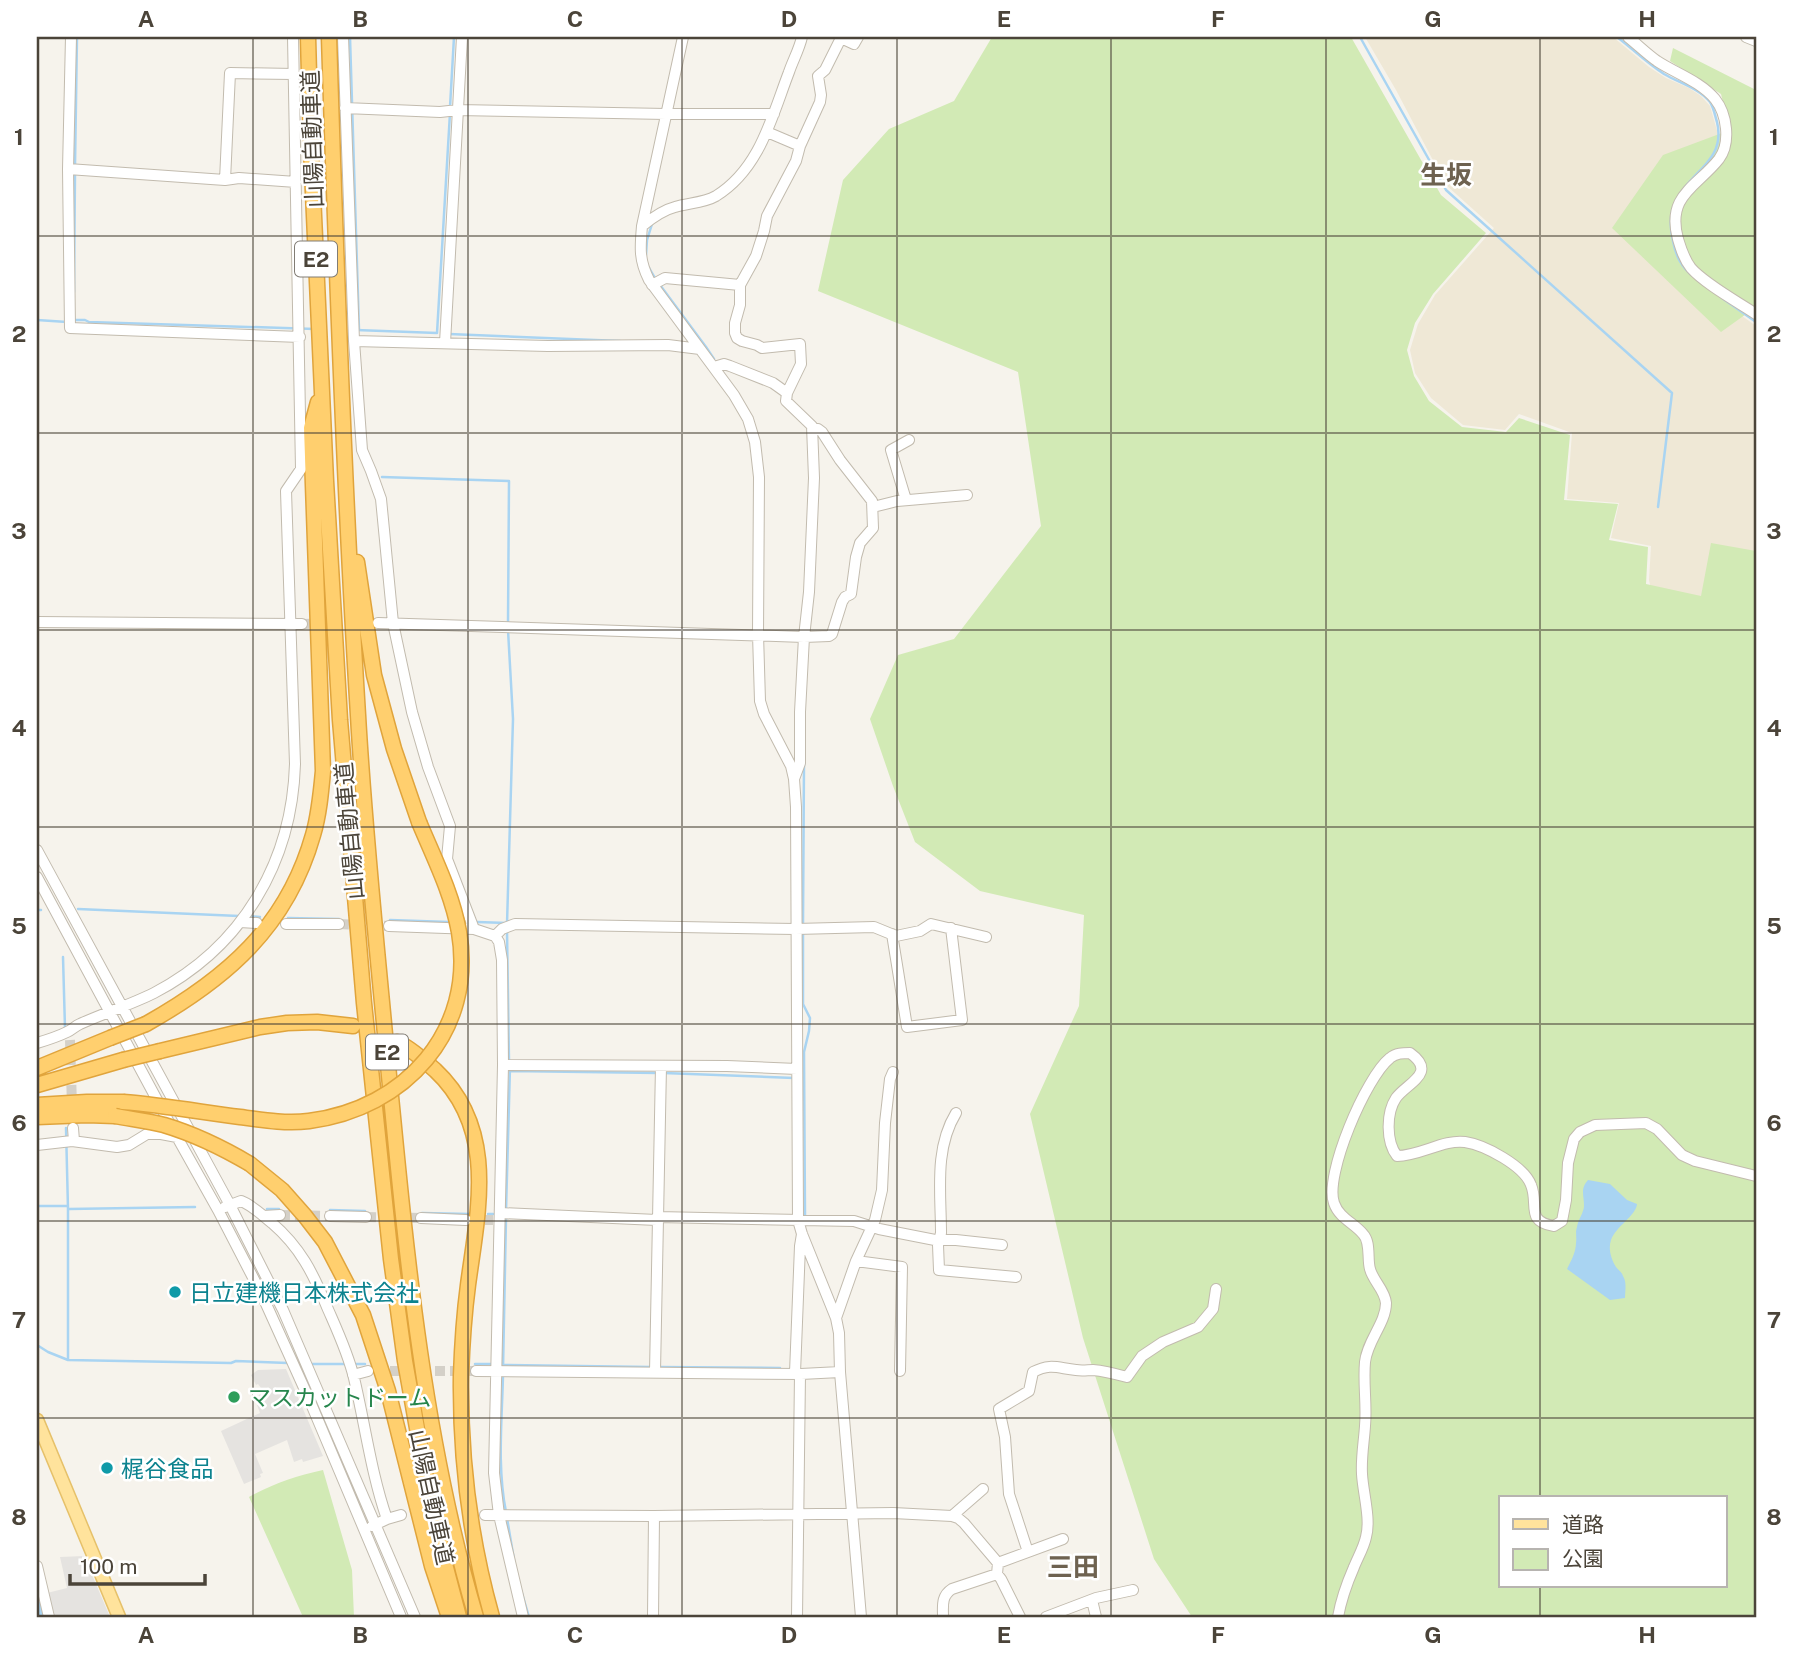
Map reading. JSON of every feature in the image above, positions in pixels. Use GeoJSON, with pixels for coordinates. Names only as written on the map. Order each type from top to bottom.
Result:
{"type":"FeatureCollection","features":[{"type":"Feature","properties":{"kind":"highway","name":"山陽自動車道"},"geometry":{"type":"LineString","coordinates":[[308,37],[322,390],[319,481],[364,1003],[391,1259],[418,1437],[459,1617]]}},
{"type":"Feature","properties":{"kind":"highway","name":"山陽自動車道"},"geometry":{"type":"LineString","coordinates":[[329,37],[345,481],[358,720],[402,1209],[415,1320],[437,1451],[455,1537],[476,1617]]}},
{"type":"Feature","properties":{"kind":"highway"},"geometry":{"type":"LineString","coordinates":[[37,1068],[146,1024],[211,983],[263,934],[285,902],[301,869],[320,806],[323,771],[319,481]]}},
{"type":"Feature","properties":{"kind":"highway"},"geometry":{"type":"LineString","coordinates":[[37,1105],[123,1102],[285,1122],[307,1121],[351,1111],[388,1095],[425,1061],[442,1035],[457,996],[461,967],[459,934],[452,898],[419,822],[394,749],[374,675],[345,481]]}},
{"type":"Feature","properties":{"kind":"highway"},"geometry":{"type":"LineString","coordinates":[[37,1085],[123,1060],[260,1027],[317,1022],[353,1026]]}},
{"type":"Feature","properties":{"kind":"highway"},"geometry":{"type":"LineString","coordinates":[[397,1042],[426,1062],[446,1081],[470,1124],[478,1152],[480,1199],[468,1286],[461,1374],[462,1446],[476,1551],[492,1617]]}},
{"type":"Feature","properties":{"kind":"highway"},"geometry":{"type":"LineString","coordinates":[[37,1117],[115,1116],[163,1125],[196,1136],[250,1164],[282,1190],[305,1216],[324,1242],[363,1315],[388,1391],[432,1566],[449,1617]]}},
{"type":"Feature","properties":{"kind":"main road"},"geometry":{"type":"LineString","coordinates":[[37,1420],[118,1617]]}},
{"type":"Feature","properties":{"kind":"street"},"geometry":{"type":"LineString","coordinates":[[71,37],[73,169],[70,328],[299,331]]}},
{"type":"Feature","properties":{"kind":"street"},"geometry":{"type":"LineString","coordinates":[[37,1043],[68,1034],[77,1025],[123,1007],[186,974],[210,954],[242,918],[275,864],[284,840],[293,799],[295,764],[286,491],[301,469],[293,37]]}},
{"type":"Feature","properties":{"kind":"street"},"geometry":{"type":"LineString","coordinates":[[343,37],[349,108],[354,334],[362,450],[380,499],[393,623],[412,712],[428,767],[450,825],[447,859],[474,929]]}},
{"type":"Feature","properties":{"kind":"street"},"geometry":{"type":"LineString","coordinates":[[445,336],[453,110],[462,37]]}},
{"type":"Feature","properties":{"kind":"street"},"geometry":{"type":"LineString","coordinates":[[683,37],[642,226],[640,249],[642,265],[748,419],[758,457],[760,701],[791,766],[796,807],[801,929],[797,1075],[798,1220],[836,1318],[839,1333],[861,1617]]}},
{"type":"Feature","properties":{"kind":"street"},"geometry":{"type":"LineString","coordinates":[[642,226],[673,207],[716,196],[735,181],[769,132],[802,37]]}},
{"type":"Feature","properties":{"kind":"street"},"geometry":{"type":"LineString","coordinates":[[378,623],[806,637],[832,634],[842,602],[851,594],[860,544],[873,528],[872,500],[822,432],[815,430],[786,401],[801,364],[800,344],[762,348],[737,338],[735,323],[740,306],[740,285],[756,256],[767,216],[796,161],[820,102],[818,76],[825,69],[841,38],[854,44],[858,37]]}},
{"type":"Feature","properties":{"kind":"street"},"geometry":{"type":"LineString","coordinates":[[1628,37],[1656,60],[1703,88],[1714,98],[1720,109],[1726,130],[1724,150],[1719,159],[1684,194],[1677,208],[1675,225],[1684,256],[1692,269],[1756,314]]}},
{"type":"Feature","properties":{"kind":"street"},"geometry":{"type":"LineString","coordinates":[[1746,37],[1756,41]]}},
{"type":"Feature","properties":{"kind":"street"},"geometry":{"type":"LineString","coordinates":[[225,180],[230,73],[294,74]]}},
{"type":"Feature","properties":{"kind":"street"},"geometry":{"type":"LineString","coordinates":[[349,108],[774,114]]}},
{"type":"Feature","properties":{"kind":"street"},"geometry":{"type":"LineString","coordinates":[[769,132],[800,146]]}},
{"type":"Feature","properties":{"kind":"street"},"geometry":{"type":"LineString","coordinates":[[73,169],[225,180],[239,178],[296,182]]}},
{"type":"Feature","properties":{"kind":"street"},"geometry":{"type":"LineString","coordinates":[[655,283],[665,278],[740,285]]}},
{"type":"Feature","properties":{"kind":"street"},"geometry":{"type":"LineString","coordinates":[[354,334],[445,336],[548,346],[668,345],[700,349]]}},
{"type":"Feature","properties":{"kind":"street"},"geometry":{"type":"LineString","coordinates":[[714,367],[724,364],[773,383],[786,396]]}},
{"type":"Feature","properties":{"kind":"street"},"geometry":{"type":"LineString","coordinates":[[794,779],[800,763],[800,712],[815,430]]}},
{"type":"Feature","properties":{"kind":"street"},"geometry":{"type":"LineString","coordinates":[[906,500],[891,450],[909,440]]}},
{"type":"Feature","properties":{"kind":"street"},"geometry":{"type":"LineString","coordinates":[[873,507],[906,500],[967,495]]}},
{"type":"Feature","properties":{"kind":"street"},"geometry":{"type":"LineString","coordinates":[[37,622],[302,624]]}},
{"type":"Feature","properties":{"kind":"street"},"geometry":{"type":"LineString","coordinates":[[37,850],[284,1310],[415,1617]]}},
{"type":"Feature","properties":{"kind":"street"},"geometry":{"type":"LineString","coordinates":[[37,877],[219,1210],[262,1295],[401,1617]]}},
{"type":"Feature","properties":{"kind":"street"},"geometry":{"type":"LineString","coordinates":[[242,918],[257,923]]}},
{"type":"Feature","properties":{"kind":"street"},"geometry":{"type":"LineString","coordinates":[[286,924],[339,924]]}},
{"type":"Feature","properties":{"kind":"street"},"geometry":{"type":"LineString","coordinates":[[495,936],[502,929],[515,924],[801,929],[874,927],[897,936],[920,931],[931,924],[986,937]]}},
{"type":"Feature","properties":{"kind":"street"},"geometry":{"type":"LineString","coordinates":[[389,926],[474,929],[495,936],[499,942],[508,1065],[494,1473],[523,1617]]}},
{"type":"Feature","properties":{"kind":"street"},"geometry":{"type":"LineString","coordinates":[[892,934],[907,1027],[962,1020],[951,929]]}},
{"type":"Feature","properties":{"kind":"street"},"geometry":{"type":"LineString","coordinates":[[1338,1617],[1342,1599],[1366,1538],[1362,1472],[1365,1358],[1386,1305],[1385,1296],[1371,1274],[1364,1234],[1346,1220],[1333,1201],[1333,1179],[1357,1110],[1370,1084],[1391,1057],[1410,1053],[1421,1063],[1421,1072],[1416,1081],[1396,1099],[1390,1115],[1389,1133],[1392,1149],[1397,1156],[1455,1141],[1480,1146],[1508,1160],[1524,1173],[1532,1186],[1537,1219],[1544,1225],[1554,1226],[1562,1220],[1568,1163],[1574,1139],[1580,1132],[1595,1125],[1646,1123],[1657,1129],[1682,1155],[1756,1177]]}},
{"type":"Feature","properties":{"kind":"street"},"geometry":{"type":"LineString","coordinates":[[508,1065],[661,1070],[727,1066],[797,1075]]}},
{"type":"Feature","properties":{"kind":"street"},"geometry":{"type":"LineString","coordinates":[[655,1368],[661,1070]]}},
{"type":"Feature","properties":{"kind":"street"},"geometry":{"type":"LineString","coordinates":[[836,1318],[856,1261],[875,1220],[882,1190],[885,1124],[893,1072]]}},
{"type":"Feature","properties":{"kind":"street"},"geometry":{"type":"LineString","coordinates":[[956,1113],[948,1127],[942,1155],[939,1270],[1016,1277]]}},
{"type":"Feature","properties":{"kind":"street"},"geometry":{"type":"LineString","coordinates":[[69,1141],[73,1128]]}},
{"type":"Feature","properties":{"kind":"street"},"geometry":{"type":"LineString","coordinates":[[37,1145],[69,1141],[117,1147],[129,1145],[147,1134],[177,1137]]}},
{"type":"Feature","properties":{"kind":"street"},"geometry":{"type":"LineString","coordinates":[[219,1210],[241,1201],[245,1202],[284,1233],[303,1256],[319,1286],[351,1368],[387,1519]]}},
{"type":"Feature","properties":{"kind":"street"},"geometry":{"type":"LineString","coordinates":[[264,1216],[280,1215]]}},
{"type":"Feature","properties":{"kind":"street"},"geometry":{"type":"LineString","coordinates":[[330,1216],[366,1217]]}},
{"type":"Feature","properties":{"kind":"street"},"geometry":{"type":"LineString","coordinates":[[501,1216],[854,1220],[879,1229],[939,1240],[1002,1245]]}},
{"type":"Feature","properties":{"kind":"street"},"geometry":{"type":"LineString","coordinates":[[421,1218],[466,1220]]}},
{"type":"Feature","properties":{"kind":"street"},"geometry":{"type":"LineString","coordinates":[[797,1617],[801,1515],[802,1234]]}},
{"type":"Feature","properties":{"kind":"street"},"geometry":{"type":"LineString","coordinates":[[856,1261],[902,1267],[900,1371]]}},
{"type":"Feature","properties":{"kind":"street"},"geometry":{"type":"LineString","coordinates":[[1028,1552],[1009,1494],[1005,1437],[999,1409],[1029,1391],[1033,1372],[1045,1366],[1100,1371],[1127,1377],[1142,1356],[1163,1342],[1198,1326],[1213,1309],[1216,1289]]}},
{"type":"Feature","properties":{"kind":"street"},"geometry":{"type":"LineString","coordinates":[[351,1368],[368,1371]]}},
{"type":"Feature","properties":{"kind":"street"},"geometry":{"type":"LineString","coordinates":[[476,1371],[499,1368],[655,1368],[800,1374],[840,1372]]}},
{"type":"Feature","properties":{"kind":"street"},"geometry":{"type":"LineString","coordinates":[[951,1516],[983,1489]]}},
{"type":"Feature","properties":{"kind":"street"},"geometry":{"type":"LineString","coordinates":[[485,1515],[893,1513],[951,1516],[964,1523],[997,1568],[1020,1617]]}},
{"type":"Feature","properties":{"kind":"street"},"geometry":{"type":"LineString","coordinates":[[363,1530],[401,1515]]}},
{"type":"Feature","properties":{"kind":"street"},"geometry":{"type":"LineString","coordinates":[[653,1617],[654,1516]]}},
{"type":"Feature","properties":{"kind":"street"},"geometry":{"type":"LineString","coordinates":[[943,1617],[943,1603],[947,1592],[1028,1552],[1063,1539]]}},
{"type":"Feature","properties":{"kind":"street"},"geometry":{"type":"LineString","coordinates":[[37,1566],[49,1617]]}},
{"type":"Feature","properties":{"kind":"street"},"geometry":{"type":"LineString","coordinates":[[1046,1617],[1093,1600],[1133,1590]]}},
{"type":"Feature","properties":{"kind":"street"},"geometry":{"type":"LineString","coordinates":[[1093,1600],[1096,1617]]}},
{"type":"Feature","properties":{"kind":"shaded area"},"geometry":{"type":"Polygon","coordinates":[[[1365,37],[1613,37],[1649,67],[1689,88],[1710,106],[1718,134],[1715,147],[1710,293],[1756,326],[1756,662],[1654,604],[1649,580],[1651,546],[1611,538],[1619,503],[1567,499],[1572,433],[1519,414],[1505,430],[1463,425],[1431,398],[1415,373],[1410,350],[1418,324],[1435,295],[1494,228],[1446,185],[1365,37]]]}},
{"type":"Feature","properties":{"kind":"shaded area"},"geometry":{"type":"Polygon","coordinates":[[[286,1369],[323,1456],[294,1462],[287,1440],[255,1454],[263,1473],[260,1474],[261,1477],[244,1484],[221,1431],[260,1413],[257,1405],[261,1403],[258,1390],[261,1388],[256,1385],[251,1375],[258,1370],[286,1369]]]}},
{"type":"Feature","properties":{"kind":"shaded area"},"geometry":{"type":"Polygon","coordinates":[[[84,1556],[110,1617],[53,1617],[47,1593],[67,1588],[60,1557],[84,1556]]]}},
{"type":"Feature","properties":{"kind":"green space"},"geometry":{"type":"Polygon","coordinates":[[[992,37],[1351,37],[1441,195],[1486,233],[1433,294],[1415,323],[1407,350],[1414,376],[1429,401],[1462,427],[1506,432],[1519,418],[1570,435],[1564,500],[1618,504],[1609,540],[1648,547],[1646,584],[1701,596],[1711,543],[1756,551],[1756,1617],[1192,1617],[1154,1559],[1083,1338],[1030,1114],[1079,1006],[1084,915],[980,891],[915,842],[870,719],[898,655],[954,639],[1041,526],[1018,372],[818,291],[843,180],[889,129],[954,101],[992,37]]]}},
{"type":"Feature","properties":{"kind":"green space"},"geometry":{"type":"Polygon","coordinates":[[[1673,48],[1756,90],[1756,307],[1721,332],[1612,228],[1663,155],[1730,130],[1721,94],[1670,61],[1673,48]]]}},
{"type":"Feature","properties":{"kind":"green space"},"geometry":{"type":"Polygon","coordinates":[[[323,1470],[352,1570],[354,1617],[303,1617],[249,1497],[285,1480],[323,1470]]]}},
{"type":"Feature","properties":{"kind":"water"},"geometry":{"type":"Polygon","coordinates":[[[1588,1180],[1610,1184],[1627,1200],[1637,1204],[1610,1243],[1613,1261],[1625,1281],[1625,1298],[1610,1300],[1567,1269],[1575,1250],[1576,1229],[1584,1208],[1583,1189],[1588,1180]]]}},
{"type":"Feature","properties":{"kind":"waterway"},"geometry":{"type":"LineString","coordinates":[[75,166],[77,37]]}},
{"type":"Feature","properties":{"kind":"waterway"},"geometry":{"type":"LineString","coordinates":[[350,37],[359,330]]}},
{"type":"Feature","properties":{"kind":"waterway"},"geometry":{"type":"LineString","coordinates":[[450,107],[454,37]]}},
{"type":"Feature","properties":{"kind":"waterway"},"geometry":{"type":"LineString","coordinates":[[1360,37],[1446,190],[1672,393],[1658,507]]}},
{"type":"Feature","properties":{"kind":"waterway"},"geometry":{"type":"LineString","coordinates":[[1617,37],[1664,74],[1700,93],[1713,109],[1718,140],[1713,154],[1683,189],[1675,202],[1671,219],[1673,241],[1678,256],[1682,265],[1694,277]]}},
{"type":"Feature","properties":{"kind":"waterway"},"geometry":{"type":"LineString","coordinates":[[356,330],[437,333],[450,113]]}},
{"type":"Feature","properties":{"kind":"waterway"},"geometry":{"type":"LineString","coordinates":[[74,292],[75,173]]}},
{"type":"Feature","properties":{"kind":"waterway"},"geometry":{"type":"LineString","coordinates":[[646,255],[652,224]]}},
{"type":"Feature","properties":{"kind":"waterway"},"geometry":{"type":"LineString","coordinates":[[649,268],[656,280]]}},
{"type":"Feature","properties":{"kind":"waterway"},"geometry":{"type":"LineString","coordinates":[[660,285],[706,347]]}},
{"type":"Feature","properties":{"kind":"waterway"},"geometry":{"type":"LineString","coordinates":[[1722,298],[1756,322]]}},
{"type":"Feature","properties":{"kind":"waterway"},"geometry":{"type":"LineString","coordinates":[[37,320],[67,322]]}},
{"type":"Feature","properties":{"kind":"waterway"},"geometry":{"type":"LineString","coordinates":[[73,320],[315,329]]}},
{"type":"Feature","properties":{"kind":"waterway"},"geometry":{"type":"LineString","coordinates":[[449,334],[620,341]]}},
{"type":"Feature","properties":{"kind":"waterway"},"geometry":{"type":"LineString","coordinates":[[706,347],[714,359]]}},
{"type":"Feature","properties":{"kind":"waterway"},"geometry":{"type":"LineString","coordinates":[[382,477],[509,481],[508,623]]}},
{"type":"Feature","properties":{"kind":"waterway"},"geometry":{"type":"LineString","coordinates":[[507,924],[513,719],[508,630]]}},
{"type":"Feature","properties":{"kind":"waterway"},"geometry":{"type":"LineString","coordinates":[[803,924],[804,763]]}},
{"type":"Feature","properties":{"kind":"waterway"},"geometry":{"type":"LineString","coordinates":[[78,909],[239,916]]}},
{"type":"Feature","properties":{"kind":"waterway"},"geometry":{"type":"LineString","coordinates":[[249,916],[260,917]]}},
{"type":"Feature","properties":{"kind":"waterway"},"geometry":{"type":"LineString","coordinates":[[288,918],[339,919]]}},
{"type":"Feature","properties":{"kind":"waterway"},"geometry":{"type":"LineString","coordinates":[[390,920],[449,922]]}},
{"type":"Feature","properties":{"kind":"waterway"},"geometry":{"type":"LineString","coordinates":[[477,922],[507,923]]}},
{"type":"Feature","properties":{"kind":"waterway"},"geometry":{"type":"LineString","coordinates":[[507,931],[509,1061]]}},
{"type":"Feature","properties":{"kind":"waterway"},"geometry":{"type":"LineString","coordinates":[[803,931],[803,1004],[810,1018],[804,1052],[805,1216]]}},
{"type":"Feature","properties":{"kind":"waterway"},"geometry":{"type":"LineString","coordinates":[[63,957],[65,1028]]}},
{"type":"Feature","properties":{"kind":"waterway"},"geometry":{"type":"LineString","coordinates":[[506,1211],[510,1067]]}},
{"type":"Feature","properties":{"kind":"waterway"},"geometry":{"type":"LineString","coordinates":[[510,1071],[658,1073]]}},
{"type":"Feature","properties":{"kind":"waterway"},"geometry":{"type":"LineString","coordinates":[[664,1073],[794,1078]]}},
{"type":"Feature","properties":{"kind":"waterway"},"geometry":{"type":"LineString","coordinates":[[66,1128],[68,1360]]}},
{"type":"Feature","properties":{"kind":"waterway"},"geometry":{"type":"LineString","coordinates":[[37,1206],[68,1206]]}},
{"type":"Feature","properties":{"kind":"waterway"},"geometry":{"type":"LineString","coordinates":[[69,1209],[195,1207]]}},
{"type":"Feature","properties":{"kind":"waterway"},"geometry":{"type":"LineString","coordinates":[[267,1209],[279,1209]]}},
{"type":"Feature","properties":{"kind":"waterway"},"geometry":{"type":"LineString","coordinates":[[330,1210],[365,1211]]}},
{"type":"Feature","properties":{"kind":"waterway"},"geometry":{"type":"LineString","coordinates":[[422,1213],[470,1214]]}},
{"type":"Feature","properties":{"kind":"waterway"},"geometry":{"type":"LineString","coordinates":[[488,1214],[493,1214]]}},
{"type":"Feature","properties":{"kind":"waterway"},"geometry":{"type":"LineString","coordinates":[[503,1369],[506,1218]]}},
{"type":"Feature","properties":{"kind":"waterway"},"geometry":{"type":"LineString","coordinates":[[37,1345],[68,1360],[288,1363]]}},
{"type":"Feature","properties":{"kind":"waterway"},"geometry":{"type":"LineString","coordinates":[[309,1364],[348,1364]]}},
{"type":"Feature","properties":{"kind":"waterway"},"geometry":{"type":"LineString","coordinates":[[354,1364],[365,1364]]}},
{"type":"Feature","properties":{"kind":"waterway"},"geometry":{"type":"LineString","coordinates":[[475,1364],[494,1364]]}},
{"type":"Feature","properties":{"kind":"waterway"},"geometry":{"type":"LineString","coordinates":[[504,1365],[651,1367]]}},
{"type":"Feature","properties":{"kind":"waterway"},"geometry":{"type":"LineString","coordinates":[[658,1367],[780,1368]]}},
{"type":"Feature","properties":{"kind":"waterway"},"geometry":{"type":"LineString","coordinates":[[503,1375],[501,1461],[506,1512]]}},
{"type":"Feature","properties":{"kind":"waterway"},"geometry":{"type":"LineString","coordinates":[[507,1518],[514,1560]]}},
{"type":"Feature","properties":{"kind":"waterway"},"geometry":{"type":"LineString","coordinates":[[521,1590],[529,1617]]}},
{"type":"Feature","properties":{"kind":"waterway"},"geometry":{"type":"LineString","coordinates":[[37,1609],[39,1617]]}},
{"type":"Feature","properties":{"kind":"tunnel"},"geometry":{"type":"LineString","coordinates":[[302,624],[357,623]]}},
{"type":"Feature","properties":{"kind":"tunnel"},"geometry":{"type":"LineString","coordinates":[[339,924],[389,926]]}},
{"type":"Feature","properties":{"kind":"tunnel"},"geometry":{"type":"LineString","coordinates":[[70,1040],[72,1106]]}},
{"type":"Feature","properties":{"kind":"tunnel"},"geometry":{"type":"LineString","coordinates":[[280,1215],[330,1216]]}},
{"type":"Feature","properties":{"kind":"tunnel"},"geometry":{"type":"LineString","coordinates":[[366,1217],[421,1218]]}},
{"type":"Feature","properties":{"kind":"tunnel"},"geometry":{"type":"LineString","coordinates":[[470,1220],[493,1220]]}},
{"type":"Feature","properties":{"kind":"tunnel"},"geometry":{"type":"LineString","coordinates":[[375,1371],[476,1371]]}},
{"type":"Feature","properties":{"kind":"place","name":"日立建機日本株式会社"},"geometry":{"type":"Point","coordinates":[175,1292]}},
{"type":"Feature","properties":{"kind":"place","name":"マスカットドーム"},"geometry":{"type":"Point","coordinates":[234,1397]}},
{"type":"Feature","properties":{"kind":"place","name":"梶谷食品"},"geometry":{"type":"Point","coordinates":[107,1468]}},
{"type":"Feature","properties":{"kind":"district","name":"生坂"},"geometry":{"type":"Point","coordinates":[1446,174]}},
{"type":"Feature","properties":{"kind":"district","name":"三田"},"geometry":{"type":"Point","coordinates":[1073,1566]}}]}
